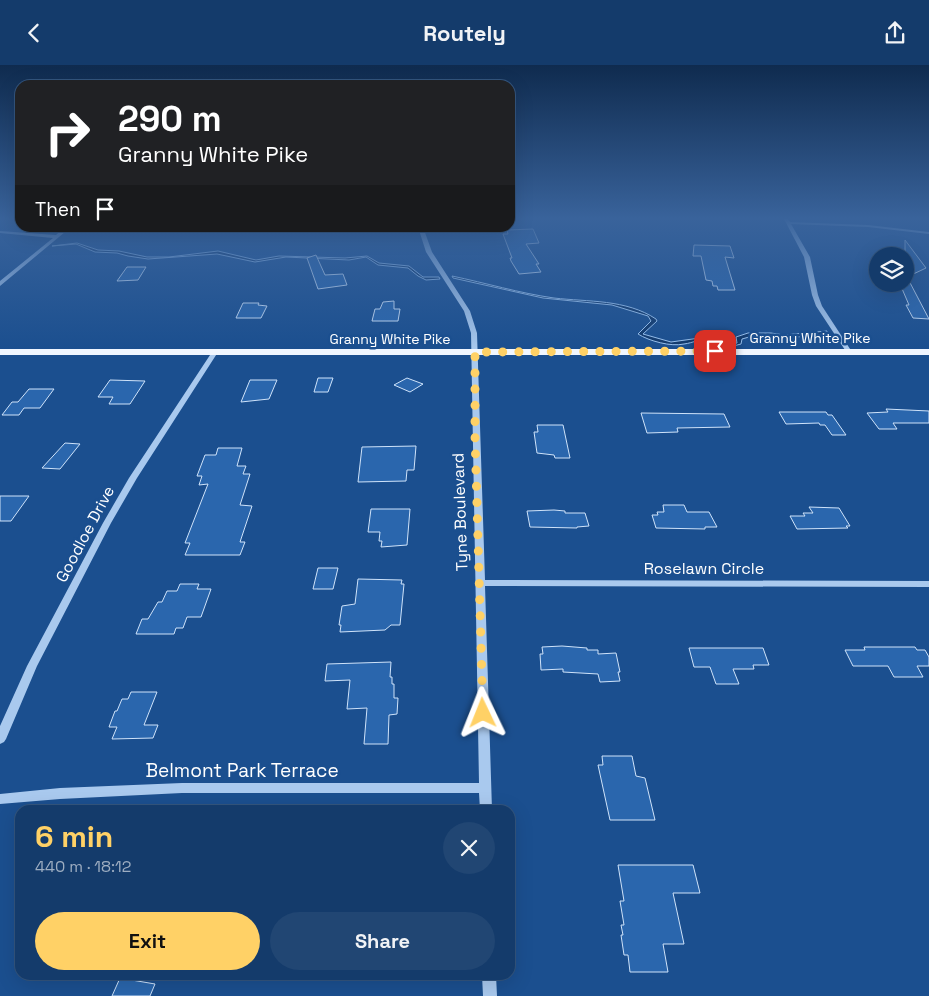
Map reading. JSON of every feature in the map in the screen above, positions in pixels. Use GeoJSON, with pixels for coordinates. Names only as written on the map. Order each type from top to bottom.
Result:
{"type":"FeatureCollection","features":[{"type":"Feature","properties":{"kind":"main road","name":"Granny White Pike"},"geometry":{"type":"LineString","coordinates":[[0,352],[929,353]]}},
{"type":"Feature","properties":{"kind":"street"},"geometry":{"type":"LineString","coordinates":[[0,284],[26,262]]}},
{"type":"Feature","properties":{"kind":"street","name":"Tyne Boulevard"},"geometry":{"type":"LineString","coordinates":[[435,262],[467,311],[474,333],[475,436],[486,805]]}},
{"type":"Feature","properties":{"kind":"street"},"geometry":{"type":"LineString","coordinates":[[808,262],[819,306],[849,352]]}},
{"type":"Feature","properties":{"kind":"street","name":"Goodloe Drive"},"geometry":{"type":"LineString","coordinates":[[0,739],[32,667],[107,523],[133,478],[215,352]]}},
{"type":"Feature","properties":{"kind":"street","name":"Roselawn Circle"},"geometry":{"type":"LineString","coordinates":[[480,583],[929,584]]}},
{"type":"Feature","properties":{"kind":"street","name":"Belmont Park Terrace"},"geometry":{"type":"LineString","coordinates":[[0,799],[50,793],[191,787],[485,788]]}},
{"type":"Feature","properties":{"kind":"street"},"geometry":{"type":"LineString","coordinates":[[489,980],[490,996]]}},
{"type":"Feature","properties":{"kind":"water"},"geometry":{"type":"Polygon","coordinates":[[[374,262],[409,266],[423,277],[439,277],[440,279],[426,280],[408,268],[378,265],[374,262]]]}},
{"type":"Feature","properties":{"kind":"water"},"geometry":{"type":"Polygon","coordinates":[[[452,276],[541,296],[606,302],[632,308],[656,319],[657,321],[643,334],[671,342],[707,337],[733,344],[737,343],[736,337],[748,333],[784,335],[827,331],[828,334],[787,338],[756,335],[742,339],[741,344],[736,345],[707,339],[679,345],[667,344],[638,334],[651,321],[648,316],[612,305],[543,298],[453,278],[452,276]]]}},
{"type":"Feature","properties":{"kind":"building"},"geometry":{"type":"Polygon","coordinates":[[[309,262],[319,262],[325,275],[343,274],[347,285],[318,289],[309,262]]]}},
{"type":"Feature","properties":{"kind":"building"},"geometry":{"type":"Polygon","coordinates":[[[512,262],[539,264],[536,264],[541,272],[519,274],[512,262]]]}},
{"type":"Feature","properties":{"kind":"building"},"geometry":{"type":"Polygon","coordinates":[[[702,262],[727,262],[735,290],[718,290],[717,286],[713,286],[712,281],[706,280],[702,262]]]}},
{"type":"Feature","properties":{"kind":"building"},"geometry":{"type":"Polygon","coordinates":[[[914,262],[922,262],[926,268],[914,274],[914,262]]]}},
{"type":"Feature","properties":{"kind":"building"},"geometry":{"type":"Polygon","coordinates":[[[127,267],[146,267],[138,280],[117,281],[127,267]]]}},
{"type":"Feature","properties":{"kind":"building"},"geometry":{"type":"Polygon","coordinates":[[[914,290],[929,319],[913,318],[906,305],[909,305],[903,292],[914,292],[914,290]]]}},
{"type":"Feature","properties":{"kind":"building"},"geometry":{"type":"Polygon","coordinates":[[[394,301],[394,309],[400,309],[398,321],[372,321],[375,309],[380,309],[383,302],[394,301]]]}},
{"type":"Feature","properties":{"kind":"building"},"geometry":{"type":"Polygon","coordinates":[[[243,303],[259,303],[258,305],[267,306],[261,318],[236,318],[243,303]]]}},
{"type":"Feature","properties":{"kind":"building"},"geometry":{"type":"Polygon","coordinates":[[[318,378],[333,378],[328,392],[314,392],[318,378]]]}},
{"type":"Feature","properties":{"kind":"building"},"geometry":{"type":"Polygon","coordinates":[[[407,378],[423,384],[410,392],[394,385],[407,378]]]}},
{"type":"Feature","properties":{"kind":"building"},"geometry":{"type":"Polygon","coordinates":[[[110,380],[145,381],[130,404],[109,404],[113,397],[98,397],[110,380]]]}},
{"type":"Feature","properties":{"kind":"building"},"geometry":{"type":"Polygon","coordinates":[[[250,380],[277,380],[269,399],[241,402],[250,380]]]}},
{"type":"Feature","properties":{"kind":"building"},"geometry":{"type":"Polygon","coordinates":[[[29,389],[54,389],[40,408],[24,408],[19,415],[2,415],[12,402],[18,402],[29,389]]]}},
{"type":"Feature","properties":{"kind":"building"},"geometry":{"type":"Polygon","coordinates":[[[886,409],[929,411],[929,423],[893,423],[897,429],[879,429],[867,413],[888,412],[886,409]]]}},
{"type":"Feature","properties":{"kind":"building"},"geometry":{"type":"Polygon","coordinates":[[[779,412],[826,412],[828,415],[832,415],[846,435],[832,435],[825,425],[820,425],[819,423],[786,424],[779,412]]]}},
{"type":"Feature","properties":{"kind":"building"},"geometry":{"type":"Polygon","coordinates":[[[641,413],[724,414],[730,427],[677,428],[678,432],[647,433],[641,413]]]}},
{"type":"Feature","properties":{"kind":"building"},"geometry":{"type":"Polygon","coordinates":[[[537,425],[563,425],[570,458],[555,458],[554,455],[537,453],[534,432],[538,432],[537,425]]]}},
{"type":"Feature","properties":{"kind":"building"},"geometry":{"type":"Polygon","coordinates":[[[65,443],[80,444],[60,469],[42,468],[65,443]]]}},
{"type":"Feature","properties":{"kind":"building"},"geometry":{"type":"Polygon","coordinates":[[[416,446],[414,470],[407,470],[406,481],[358,482],[362,447],[416,446]]]}},
{"type":"Feature","properties":{"kind":"building"},"geometry":{"type":"Polygon","coordinates":[[[218,448],[242,448],[237,466],[246,466],[243,474],[250,474],[240,505],[252,506],[240,542],[245,542],[240,555],[185,555],[190,543],[185,543],[208,484],[199,485],[202,476],[197,476],[205,455],[216,455],[218,448]]]}},
{"type":"Feature","properties":{"kind":"building"},"geometry":{"type":"Polygon","coordinates":[[[0,496],[29,496],[11,521],[0,521],[0,496]]]}},
{"type":"Feature","properties":{"kind":"building"},"geometry":{"type":"Polygon","coordinates":[[[663,505],[684,505],[687,512],[709,512],[717,527],[705,527],[705,529],[656,528],[652,515],[658,515],[657,512],[664,512],[663,505]]]}},
{"type":"Feature","properties":{"kind":"building"},"geometry":{"type":"Polygon","coordinates":[[[809,507],[839,508],[850,526],[846,526],[848,528],[797,529],[790,516],[805,516],[803,513],[813,513],[809,507]]]}},
{"type":"Feature","properties":{"kind":"building"},"geometry":{"type":"Polygon","coordinates":[[[371,509],[410,509],[407,545],[381,547],[382,541],[379,541],[380,532],[368,532],[371,509]]]}},
{"type":"Feature","properties":{"kind":"building"},"geometry":{"type":"Polygon","coordinates":[[[527,511],[565,511],[565,513],[585,513],[589,526],[577,528],[530,527],[527,511]]]}},
{"type":"Feature","properties":{"kind":"building"},"geometry":{"type":"Polygon","coordinates":[[[318,568],[338,568],[333,589],[313,589],[318,568]]]}},
{"type":"Feature","properties":{"kind":"building"},"geometry":{"type":"Polygon","coordinates":[[[358,579],[402,580],[401,584],[404,584],[400,625],[391,625],[385,630],[340,632],[341,625],[339,625],[342,606],[355,604],[358,579]]]}},
{"type":"Feature","properties":{"kind":"building"},"geometry":{"type":"Polygon","coordinates":[[[180,584],[199,584],[197,589],[211,589],[201,617],[187,617],[183,628],[176,628],[174,634],[136,634],[142,619],[148,619],[158,602],[162,602],[167,591],[177,591],[180,584]]]}},
{"type":"Feature","properties":{"kind":"building"},"geometry":{"type":"Polygon","coordinates":[[[562,646],[598,650],[598,654],[616,653],[620,681],[600,682],[598,674],[563,672],[563,669],[541,670],[540,654],[543,654],[542,647],[562,646]]]}},
{"type":"Feature","properties":{"kind":"building"},"geometry":{"type":"Polygon","coordinates":[[[864,647],[915,647],[917,650],[925,650],[929,657],[929,666],[917,666],[923,677],[894,677],[888,666],[853,666],[845,650],[865,650],[864,647]]]}},
{"type":"Feature","properties":{"kind":"building"},"geometry":{"type":"Polygon","coordinates":[[[689,648],[763,648],[769,665],[753,665],[754,669],[733,669],[739,684],[716,684],[710,667],[694,667],[689,648]]]}},
{"type":"Feature","properties":{"kind":"building"},"geometry":{"type":"Polygon","coordinates":[[[391,662],[390,677],[392,677],[392,684],[394,684],[394,698],[398,698],[397,714],[389,715],[388,744],[364,744],[367,708],[347,709],[350,680],[325,681],[327,664],[391,662]]]}},
{"type":"Feature","properties":{"kind":"building"},"geometry":{"type":"Polygon","coordinates":[[[131,692],[157,692],[144,725],[158,725],[153,738],[112,739],[117,727],[109,727],[115,711],[117,711],[122,699],[128,699],[131,692]]]}},
{"type":"Feature","properties":{"kind":"building"},"geometry":{"type":"Polygon","coordinates":[[[602,756],[632,756],[636,776],[645,778],[655,820],[610,820],[598,765],[603,765],[602,756]]]}},
{"type":"Feature","properties":{"kind":"building"},"geometry":{"type":"Polygon","coordinates":[[[618,865],[693,865],[700,893],[673,893],[684,944],[663,944],[668,972],[630,972],[628,955],[624,955],[621,935],[623,935],[621,925],[624,925],[620,901],[624,901],[618,865]]]}},
{"type":"Feature","properties":{"kind":"building"},"geometry":{"type":"Polygon","coordinates":[[[119,980],[155,984],[150,996],[112,996],[119,980]]]}},
{"type":"Feature","properties":{"kind":"route"},"geometry":{"type":"LineString","coordinates":[[483,713],[475,436],[475,352],[715,351]]}}]}
